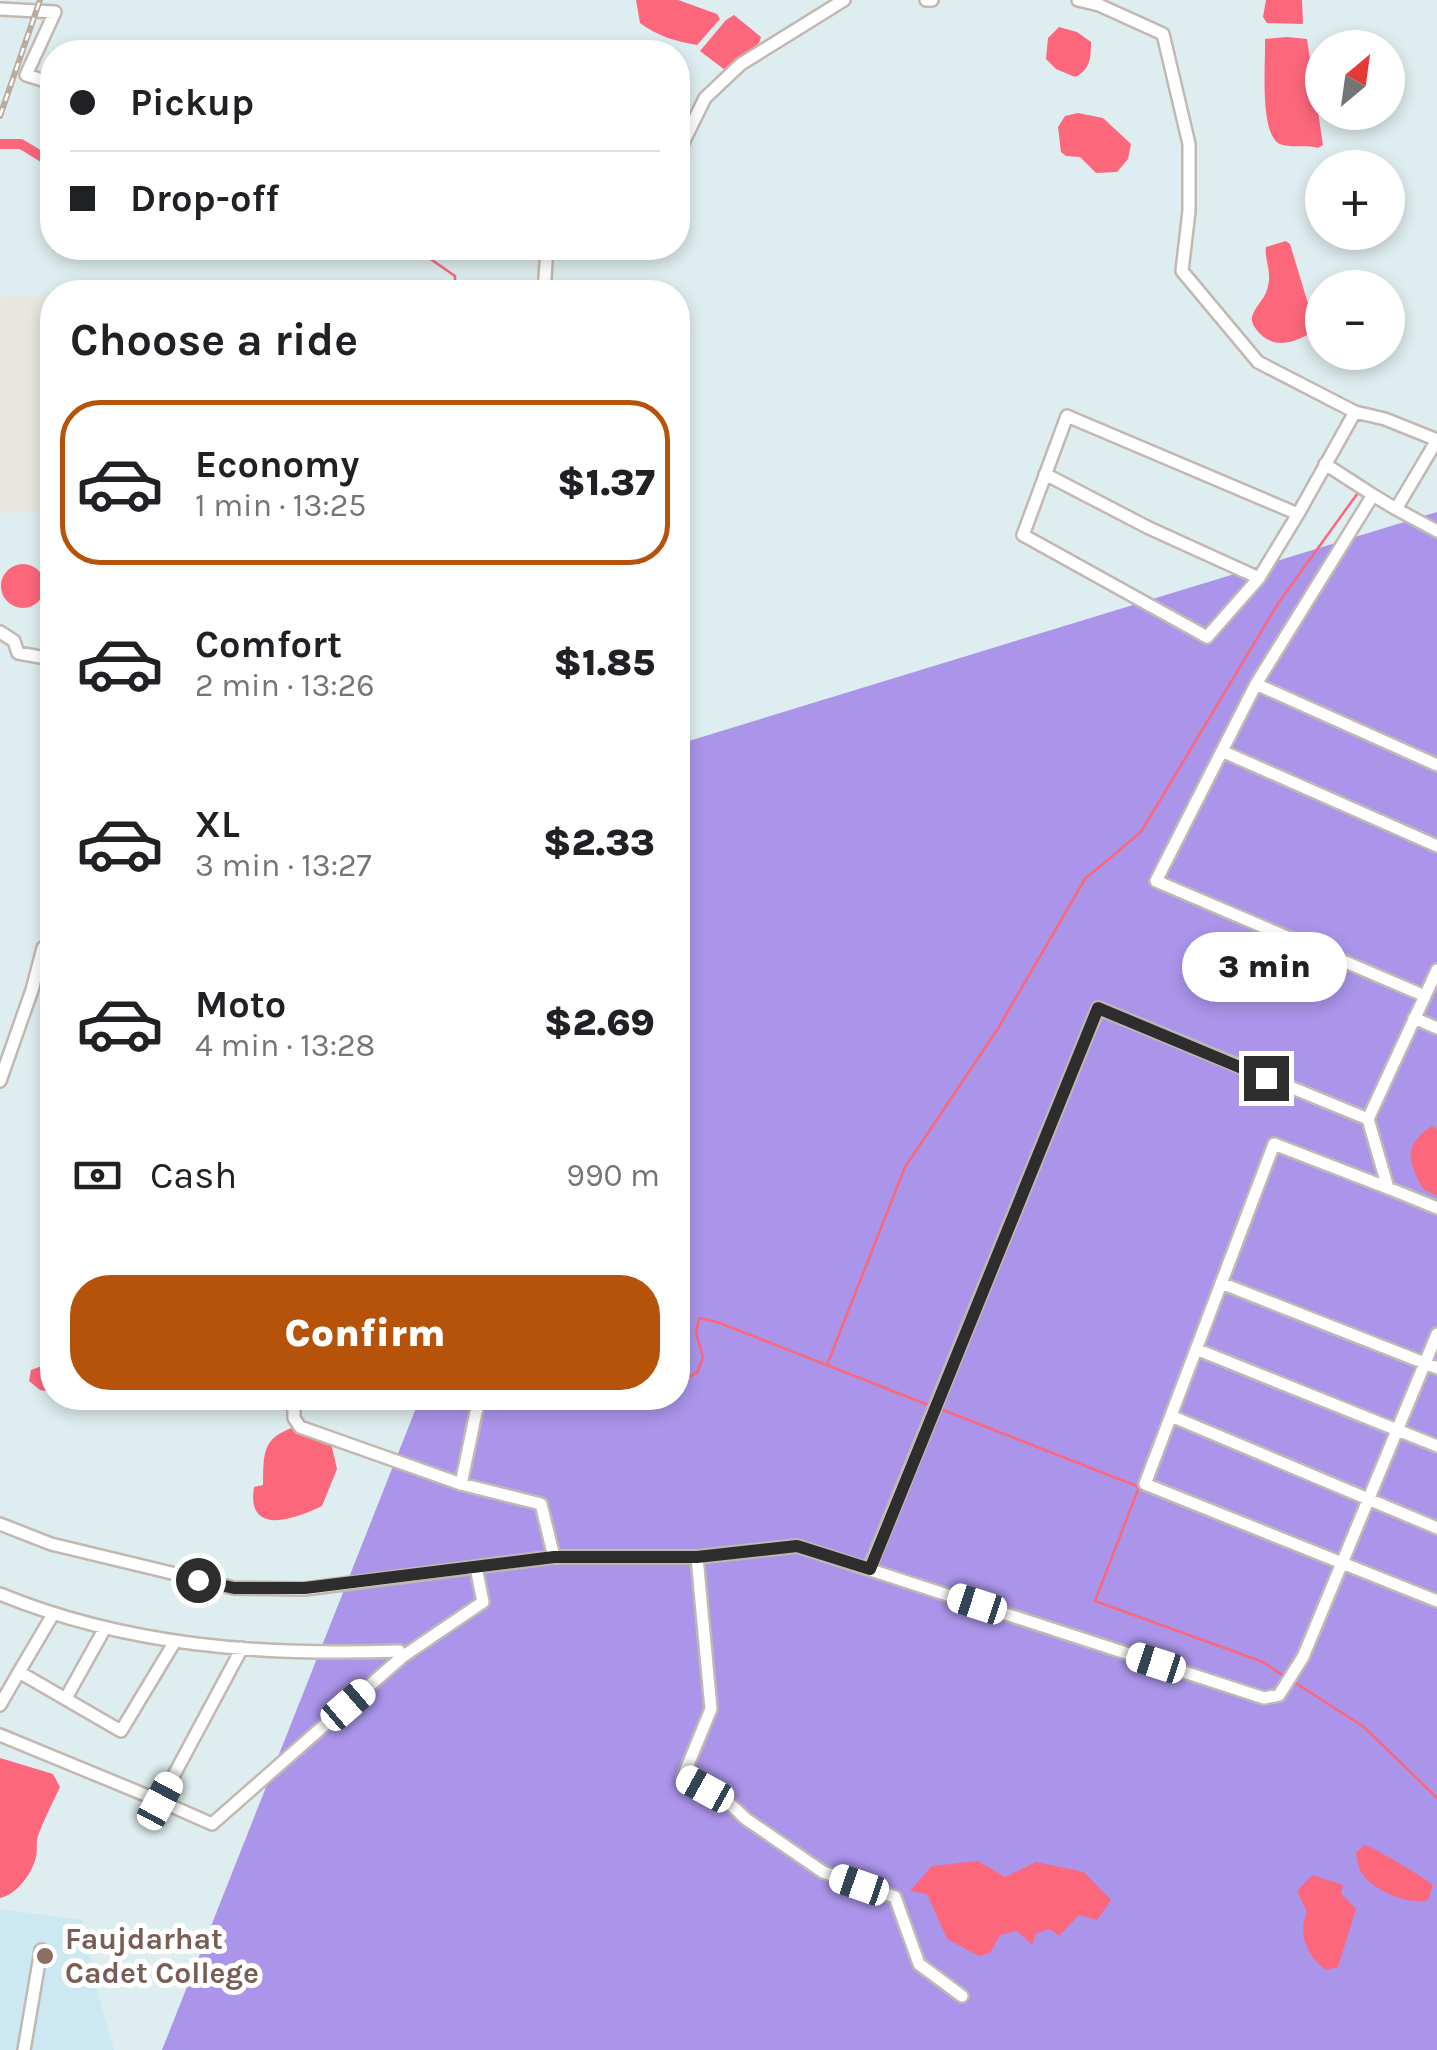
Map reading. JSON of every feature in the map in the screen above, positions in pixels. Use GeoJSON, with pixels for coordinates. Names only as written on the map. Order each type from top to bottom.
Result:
{"type":"FeatureCollection","features":[{"type":"Feature","properties":{"kind":"street"},"geometry":{"type":"LineString","coordinates":[[690,128],[704,98],[741,64],[844,0]]}},
{"type":"Feature","properties":{"kind":"street"},"geometry":{"type":"LineString","coordinates":[[1078,0],[1162,34],[1189,144],[1182,270],[1258,362],[1355,412],[1385,419],[1437,440],[1396,510]]}},
{"type":"Feature","properties":{"kind":"street"},"geometry":{"type":"LineString","coordinates":[[0,8],[55,12],[42,40]]}},
{"type":"Feature","properties":{"kind":"street"},"geometry":{"type":"LineString","coordinates":[[40,44],[26,74],[40,79]]}},
{"type":"Feature","properties":{"kind":"street"},"geometry":{"type":"LineString","coordinates":[[1298,514],[1067,416],[1023,535],[1208,638],[1259,578],[1298,514],[1355,412]]}},
{"type":"Feature","properties":{"kind":"street"},"geometry":{"type":"LineString","coordinates":[[1325,464],[1437,532]]}},
{"type":"Feature","properties":{"kind":"street"},"geometry":{"type":"LineString","coordinates":[[1045,474],[1259,578]]}},
{"type":"Feature","properties":{"kind":"street"},"geometry":{"type":"LineString","coordinates":[[1372,495],[1256,684],[1156,881],[1425,996]]}},
{"type":"Feature","properties":{"kind":"street"},"geometry":{"type":"LineString","coordinates":[[0,632],[14,641],[18,652],[40,657]]}},
{"type":"Feature","properties":{"kind":"street"},"geometry":{"type":"LineString","coordinates":[[1256,684],[1437,764]]}},
{"type":"Feature","properties":{"kind":"street"},"geometry":{"type":"LineString","coordinates":[[1224,752],[1437,846]]}},
{"type":"Feature","properties":{"kind":"street"},"geometry":{"type":"LineString","coordinates":[[0,1082],[40,956]]}},
{"type":"Feature","properties":{"kind":"street"},"geometry":{"type":"LineString","coordinates":[[1388,1188],[1368,1119],[1437,970]]}},
{"type":"Feature","properties":{"kind":"street"},"geometry":{"type":"LineString","coordinates":[[870,1569],[1098,1008],[1368,1119]]}},
{"type":"Feature","properties":{"kind":"street"},"geometry":{"type":"LineString","coordinates":[[1414,1018],[1437,1028]]}},
{"type":"Feature","properties":{"kind":"street"},"geometry":{"type":"LineString","coordinates":[[1437,1208],[1274,1144],[1145,1484],[1437,1602]]}},
{"type":"Feature","properties":{"kind":"street"},"geometry":{"type":"LineString","coordinates":[[1222,1283],[1431,1366]]}},
{"type":"Feature","properties":{"kind":"street"},"geometry":{"type":"LineString","coordinates":[[0,1524],[51,1544],[234,1588],[305,1588],[554,1557],[697,1557],[797,1546],[1264,1698],[1279,1695],[1304,1657],[1397,1430],[1431,1366],[1437,1334]]}},
{"type":"Feature","properties":{"kind":"street"},"geometry":{"type":"LineString","coordinates":[[1196,1349],[1437,1446]]}},
{"type":"Feature","properties":{"kind":"street"},"geometry":{"type":"LineString","coordinates":[[294,1410],[300,1428],[461,1484],[542,1504],[554,1557]]}},
{"type":"Feature","properties":{"kind":"street"},"geometry":{"type":"LineString","coordinates":[[461,1484],[476,1410]]}},
{"type":"Feature","properties":{"kind":"street"},"geometry":{"type":"LineString","coordinates":[[1170,1416],[1437,1528]]}},
{"type":"Feature","properties":{"kind":"street"},"geometry":{"type":"LineString","coordinates":[[697,1557],[711,1709],[682,1777],[727,1801],[746,1820],[823,1872],[895,1897],[919,1964],[962,1996]]}},
{"type":"Feature","properties":{"kind":"street"},"geometry":{"type":"LineString","coordinates":[[0,1735],[212,1824],[402,1657],[483,1602],[476,1567]]}},
{"type":"Feature","properties":{"kind":"street"},"geometry":{"type":"LineString","coordinates":[[0,1594],[52,1616],[174,1642],[318,1654],[399,1650],[402,1657]]}},
{"type":"Feature","properties":{"kind":"street"},"geometry":{"type":"LineString","coordinates":[[0,1705],[52,1616]]}},
{"type":"Feature","properties":{"kind":"street"},"geometry":{"type":"LineString","coordinates":[[66,1698],[105,1628]]}},
{"type":"Feature","properties":{"kind":"street"},"geometry":{"type":"LineString","coordinates":[[20,1672],[121,1731],[174,1642]]}},
{"type":"Feature","properties":{"kind":"street"},"geometry":{"type":"LineString","coordinates":[[160,1801],[242,1648]]}},
{"type":"Feature","properties":{"kind":"street"},"geometry":{"type":"LineString","coordinates":[[24,2050],[41,1950]]}},
{"type":"Feature","properties":{"kind":"shaded area"},"geometry":{"type":"Polygon","coordinates":[[[636,0],[678,0],[717,14],[720,19],[697,45],[690,44],[690,40],[660,35],[640,23],[636,0]]]}},
{"type":"Feature","properties":{"kind":"shaded area"},"geometry":{"type":"Polygon","coordinates":[[[1266,0],[1302,0],[1303,24],[1267,23],[1263,17],[1266,0]]]}},
{"type":"Feature","properties":{"kind":"shaded area"},"geometry":{"type":"Polygon","coordinates":[[[734,15],[761,37],[759,43],[725,70],[700,51],[734,15]]]}},
{"type":"Feature","properties":{"kind":"shaded area"},"geometry":{"type":"Polygon","coordinates":[[[1059,27],[1077,32],[1091,42],[1089,63],[1075,77],[1056,69],[1046,59],[1048,38],[1059,27]]]}},
{"type":"Feature","properties":{"kind":"shaded area"},"geometry":{"type":"Polygon","coordinates":[[[1265,39],[1305,39],[1305,130],[1321,130],[1323,145],[1318,148],[1287,146],[1272,135],[1265,94],[1265,39]]]}},
{"type":"Feature","properties":{"kind":"shaded area"},"geometry":{"type":"Polygon","coordinates":[[[1078,113],[1103,118],[1131,144],[1128,159],[1117,172],[1096,173],[1080,157],[1061,152],[1058,127],[1065,116],[1078,113]]]}},
{"type":"Feature","properties":{"kind":"shaded area"},"geometry":{"type":"Polygon","coordinates":[[[1286,241],[1290,244],[1305,294],[1305,336],[1293,341],[1274,342],[1254,326],[1252,318],[1268,286],[1266,247],[1286,241]]]}},
{"type":"Feature","properties":{"kind":"shaded area"},"geometry":{"type":"Polygon","coordinates":[[[40,295],[40,512],[0,513],[0,297],[40,295]]]}},
{"type":"Feature","properties":{"kind":"shaded area"},"geometry":{"type":"Polygon","coordinates":[[[1437,512],[1437,2050],[162,2050],[415,1410],[690,1410],[690,741],[1437,512]]]}},
{"type":"Feature","properties":{"kind":"shaded area"},"geometry":{"type":"Polygon","coordinates":[[[23,564],[38,571],[38,601],[23,608],[8,601],[1,586],[8,571],[23,564]]]}},
{"type":"Feature","properties":{"kind":"shaded area"},"geometry":{"type":"Polygon","coordinates":[[[1432,1126],[1437,1129],[1437,1196],[1423,1189],[1411,1162],[1416,1140],[1432,1126]]]}},
{"type":"Feature","properties":{"kind":"shaded area"},"geometry":{"type":"Polygon","coordinates":[[[40,1367],[40,1390],[29,1381],[31,1370],[40,1367]]]}},
{"type":"Feature","properties":{"kind":"shaded area"},"geometry":{"type":"Polygon","coordinates":[[[295,1427],[331,1443],[337,1469],[322,1506],[287,1519],[265,1518],[257,1513],[254,1487],[263,1485],[270,1442],[295,1427]]]}},
{"type":"Feature","properties":{"kind":"shaded area"},"geometry":{"type":"Polygon","coordinates":[[[0,1758],[53,1774],[60,1787],[38,1836],[31,1870],[17,1888],[0,1898],[0,1758]]]}},
{"type":"Feature","properties":{"kind":"shaded area"},"geometry":{"type":"Polygon","coordinates":[[[1364,1845],[1433,1885],[1428,1900],[1411,1901],[1372,1884],[1357,1860],[1356,1853],[1364,1845]]]}},
{"type":"Feature","properties":{"kind":"shaded area"},"geometry":{"type":"Polygon","coordinates":[[[978,1861],[1005,1877],[1036,1862],[1084,1872],[1111,1900],[1097,1920],[1079,1915],[1059,1936],[1050,1929],[1036,1933],[1032,1945],[1017,1931],[1000,1935],[990,1953],[979,1956],[947,1939],[927,1894],[910,1891],[932,1866],[978,1861]]]}},
{"type":"Feature","properties":{"kind":"shaded area"},"geometry":{"type":"Polygon","coordinates":[[[1312,1875],[1343,1885],[1341,1893],[1356,1909],[1338,1967],[1326,1970],[1306,1944],[1303,1929],[1307,1912],[1297,1891],[1312,1875]]]}},
{"type":"Feature","properties":{"kind":"shaded area","name":"Faujdarhat Cadet College"},"geometry":{"type":"Polygon","coordinates":[[[0,1909],[82,1920],[114,2050],[0,2050],[0,1909]]]}},
{"type":"Feature","properties":{"kind":"waterway"},"geometry":{"type":"LineString","coordinates":[[0,144],[21,144],[40,156]]}},
{"type":"Feature","properties":{"kind":"waterway"},"geometry":{"type":"LineString","coordinates":[[432,260],[455,276],[455,280]]}},
{"type":"Feature","properties":{"kind":"waterway"},"geometry":{"type":"LineString","coordinates":[[827,1365],[905,1167],[997,1030],[1085,879],[1141,832],[1279,602],[1360,490]]}},
{"type":"Feature","properties":{"kind":"waterway"},"geometry":{"type":"LineString","coordinates":[[690,1376],[697,1373],[703,1357],[696,1333],[699,1318],[931,1406]]}},
{"type":"Feature","properties":{"kind":"waterway"},"geometry":{"type":"LineString","coordinates":[[938,1408],[1139,1487],[1095,1601],[1263,1662],[1284,1676]]}},
{"type":"Feature","properties":{"kind":"waterway"},"geometry":{"type":"LineString","coordinates":[[1291,1680],[1364,1727],[1437,1798]]}},
{"type":"Feature","properties":{"kind":"railway"},"geometry":{"type":"LineString","coordinates":[[0,116],[40,0]]}},
{"type":"Feature","properties":{"kind":"place","name":"Faujdarhat Cadet College"},"geometry":{"type":"Point","coordinates":[45,1956]}},
{"type":"Feature","properties":{"kind":"route"},"geometry":{"type":"LineString","coordinates":[[198,1580],[234,1588],[305,1588],[554,1557],[697,1557],[797,1546],[870,1569],[1098,1008],[1266,1078]]}}]}
